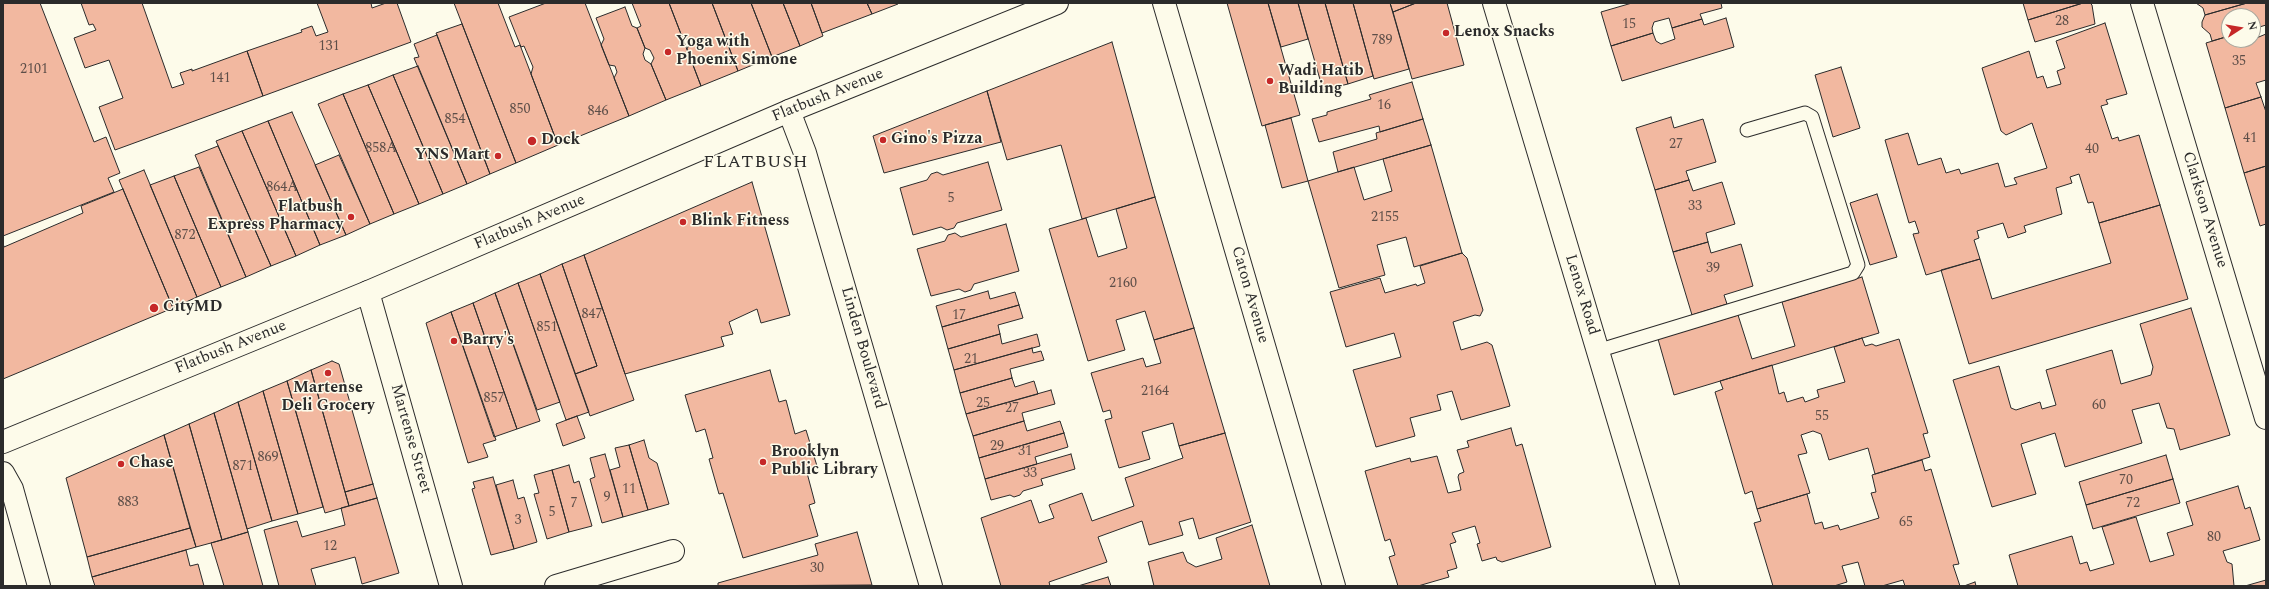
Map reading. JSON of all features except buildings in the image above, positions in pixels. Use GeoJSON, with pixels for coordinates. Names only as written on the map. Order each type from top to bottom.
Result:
{"type":"FeatureCollection","features":[{"type":"Feature","properties":{"kind":"main road","name":"Flatbush Avenue"},"geometry":{"type":"LineString","coordinates":[[3,442],[368,292],[789,111],[1056,3]]}},
{"type":"Feature","properties":{"kind":"main road","name":"Caton Avenue"},"geometry":{"type":"LineString","coordinates":[[1164,3],[1334,586]]}},
{"type":"Feature","properties":{"kind":"main road","name":"Lenox Road"},"geometry":{"type":"LineString","coordinates":[[1494,3],[1668,586]]}},
{"type":"Feature","properties":{"kind":"main road","name":"Clarkson Avenue"},"geometry":{"type":"LineString","coordinates":[[2142,3],[2266,418]]}},
{"type":"Feature","properties":{"kind":"main road","name":"Linden Boulevard"},"geometry":{"type":"LineString","coordinates":[[789,111],[805,153],[931,586]]}},
{"type":"Feature","properties":{"kind":"main road","name":"Martense Street"},"geometry":{"type":"LineString","coordinates":[[368,292],[451,586]]}},
{"type":"Feature","properties":{"kind":"main road"},"geometry":{"type":"LineString","coordinates":[[3,473],[12,489],[39,586]]}},
{"type":"Feature","properties":{"kind":"main road"},"geometry":{"type":"LineString","coordinates":[[556,586],[673,551]]}},
{"type":"Feature","properties":{"kind":"lane"},"geometry":{"type":"LineString","coordinates":[[1597,351],[1854,273],[1858,265],[1812,117],[1805,113],[1748,130]]}},
{"type":"Feature","properties":{"kind":"place","name":"Lenox Snacks"},"geometry":{"type":"Point","coordinates":[1446,33]}},
{"type":"Feature","properties":{"kind":"place","name":"Yoga with Phoenix Simone"},"geometry":{"type":"Point","coordinates":[668,52]}},
{"type":"Feature","properties":{"kind":"place","name":"Wadi Hatib Building"},"geometry":{"type":"Point","coordinates":[1270,81]}},
{"type":"Feature","properties":{"kind":"place","name":"Gino's Pizza"},"geometry":{"type":"Point","coordinates":[883,140]}},
{"type":"Feature","properties":{"kind":"place","name":"Dock"},"geometry":{"type":"Point","coordinates":[532,141]}},
{"type":"Feature","properties":{"kind":"place","name":"YNS Mart"},"geometry":{"type":"Point","coordinates":[498,156]}},
{"type":"Feature","properties":{"kind":"place","name":"Flatbush Express Pharmacy"},"geometry":{"type":"Point","coordinates":[351,217]}},
{"type":"Feature","properties":{"kind":"place","name":"Blink Fitness"},"geometry":{"type":"Point","coordinates":[683,222]}},
{"type":"Feature","properties":{"kind":"place","name":"CityMD"},"geometry":{"type":"Point","coordinates":[154,308]}},
{"type":"Feature","properties":{"kind":"place","name":"Barry's"},"geometry":{"type":"Point","coordinates":[454,341]}},
{"type":"Feature","properties":{"kind":"place","name":"Martense Deli Grocery"},"geometry":{"type":"Point","coordinates":[328,373]}},
{"type":"Feature","properties":{"kind":"place","name":"Brooklyn Public Library"},"geometry":{"type":"Point","coordinates":[763,462]}},
{"type":"Feature","properties":{"kind":"place","name":"Chase"},"geometry":{"type":"Point","coordinates":[121,464]}},
{"type":"Feature","properties":{"kind":"district","name":"FLATBUSH"},"geometry":{"type":"Point","coordinates":[756,163]}}]}
